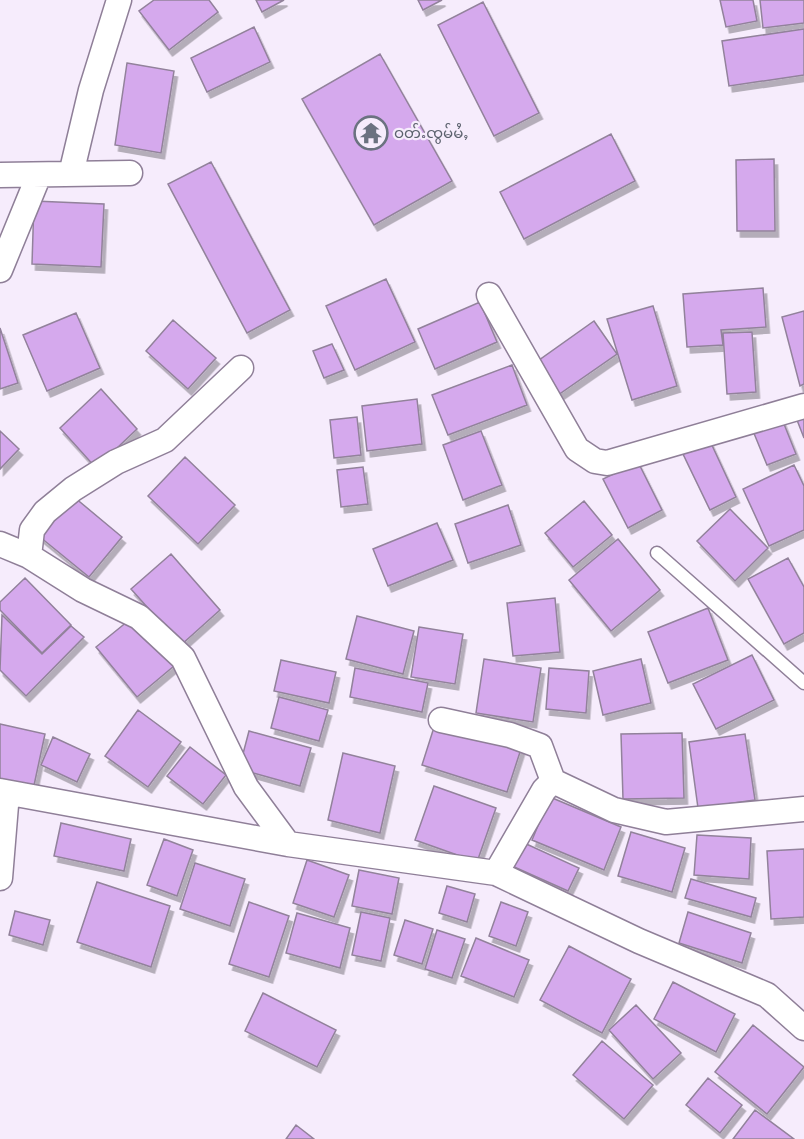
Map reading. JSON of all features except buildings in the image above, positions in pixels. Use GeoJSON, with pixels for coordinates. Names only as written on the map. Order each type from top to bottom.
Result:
{"type":"FeatureCollection","features":[{"type":"Feature","properties":{"kind":"street"},"geometry":{"type":"LineString","coordinates":[[71,174],[91,90],[119,0]]}},
{"type":"Feature","properties":{"kind":"street"},"geometry":{"type":"LineString","coordinates":[[0,175],[130,173]]}},
{"type":"Feature","properties":{"kind":"street"},"geometry":{"type":"LineString","coordinates":[[0,270],[39,175]]}},
{"type":"Feature","properties":{"kind":"street"},"geometry":{"type":"LineString","coordinates":[[489,295],[577,449],[595,461],[607,464],[804,406]]}},
{"type":"Feature","properties":{"kind":"street"},"geometry":{"type":"LineString","coordinates":[[28,556],[32,530],[45,512],[73,489],[116,462],[165,440],[241,368]]}},
{"type":"Feature","properties":{"kind":"street"},"geometry":{"type":"LineString","coordinates":[[0,544],[28,556],[83,590],[139,616],[183,658],[246,787],[288,844]]}},
{"type":"Feature","properties":{"kind":"street"},"geometry":{"type":"LineString","coordinates":[[441,720],[510,735],[540,746],[554,781],[614,810],[666,822],[804,809]]}},
{"type":"Feature","properties":{"kind":"street"},"geometry":{"type":"LineString","coordinates":[[496,873],[544,790],[554,781]]}},
{"type":"Feature","properties":{"kind":"street"},"geometry":{"type":"LineString","coordinates":[[0,878],[3,792],[288,844],[496,873],[639,941],[767,995],[804,1028]]}},
{"type":"Feature","properties":{"kind":"lane"},"geometry":{"type":"LineString","coordinates":[[657,553],[804,683]]}},
{"type":"Feature","properties":{"kind":"place","name":"ဝတ်ႉၸွမ်မႆႇ"},"geometry":{"type":"Point","coordinates":[371,133]}}]}
